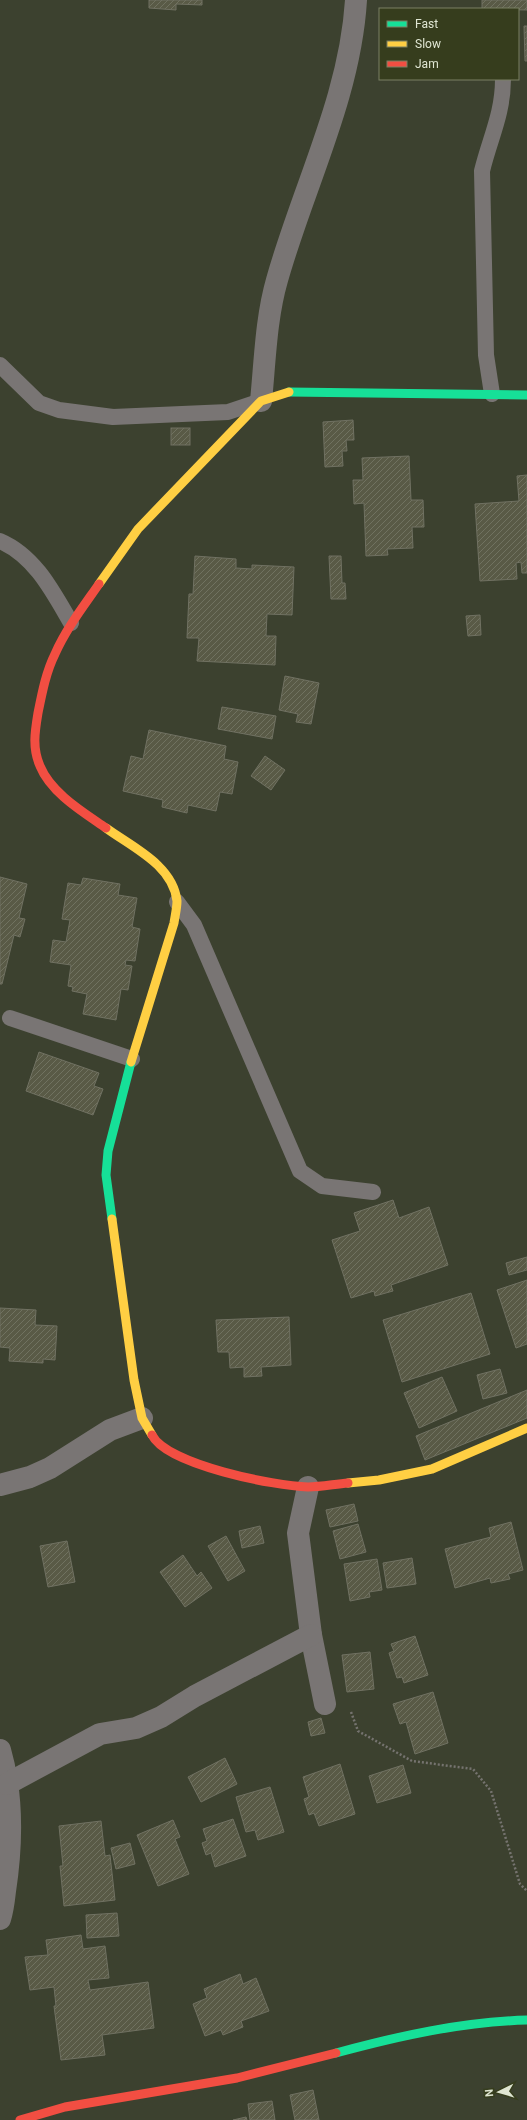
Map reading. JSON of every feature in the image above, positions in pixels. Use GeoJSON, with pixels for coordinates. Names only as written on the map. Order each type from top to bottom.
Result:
{"type":"FeatureCollection","features":[{"type":"Feature","properties":{"kind":"street"},"geometry":{"type":"LineString","coordinates":[[261,401],[276,281],[326,137],[343,77],[355,20],[356,0]]}},
{"type":"Feature","properties":{"kind":"street"},"geometry":{"type":"LineString","coordinates":[[527,395],[287,392],[261,401],[235,430],[162,502],[138,529],[71,623],[54,655],[43,690],[35,730],[34,749],[40,767],[52,784],[80,810],[160,866],[172,882],[177,902],[174,923],[132,1059],[108,1152],[106,1175],[134,1380],[142,1418],[154,1440],[171,1453],[208,1467],[254,1480],[308,1487],[379,1480],[432,1469],[527,1428]]}},
{"type":"Feature","properties":{"kind":"street"},"geometry":{"type":"LineString","coordinates":[[0,1485],[30,1477],[50,1468],[110,1430],[142,1418]]}},
{"type":"Feature","properties":{"kind":"street"},"geometry":{"type":"LineString","coordinates":[[308,1487],[298,1533],[311,1635],[325,1704]]}},
{"type":"Feature","properties":{"kind":"street"},"geometry":{"type":"LineString","coordinates":[[4,1784],[100,1734],[136,1728],[161,1717],[195,1696],[311,1635]]}},
{"type":"Feature","properties":{"kind":"street"},"geometry":{"type":"LineString","coordinates":[[0,1750],[4,1784],[9,1806],[8,1871],[0,1919]]}},
{"type":"Feature","properties":{"kind":"street"},"geometry":{"type":"LineString","coordinates":[[20,2120],[64,2107],[195,2086],[292,2066],[364,2045],[422,2032],[478,2022],[527,2020]]}},
{"type":"Feature","properties":{"kind":"lane"},"geometry":{"type":"LineString","coordinates":[[492,394],[486,355],[482,171],[488,147],[498,123],[503,100],[503,80]]}},
{"type":"Feature","properties":{"kind":"lane"},"geometry":{"type":"LineString","coordinates":[[0,364],[39,403],[59,410],[113,417],[228,412],[261,401]]}},
{"type":"Feature","properties":{"kind":"lane"},"geometry":{"type":"LineString","coordinates":[[0,541],[31,562],[50,586],[71,623]]}},
{"type":"Feature","properties":{"kind":"lane"},"geometry":{"type":"LineString","coordinates":[[177,902],[194,925],[300,1172],[322,1186],[373,1192]]}},
{"type":"Feature","properties":{"kind":"lane"},"geometry":{"type":"LineString","coordinates":[[10,1018],[132,1059]]}},
{"type":"Feature","properties":{"kind":"path"},"geometry":{"type":"LineString","coordinates":[[325,1704],[349,1706],[358,1731],[412,1761],[473,1768],[491,1791],[520,1884],[527,1891]]}},
{"type":"Feature","properties":{"kind":"building"},"geometry":{"type":"Polygon","coordinates":[[[149,0],[202,0],[202,5],[176,4],[176,10],[149,8],[149,0]]]}},
{"type":"Feature","properties":{"kind":"building"},"geometry":{"type":"Polygon","coordinates":[[[482,0],[527,0],[527,10],[519,10],[519,8],[482,8],[482,0]]]}},
{"type":"Feature","properties":{"kind":"building"},"geometry":{"type":"Polygon","coordinates":[[[524,26],[527,26],[527,61],[525,61],[524,26]]]}},
{"type":"Feature","properties":{"kind":"building"},"geometry":{"type":"Polygon","coordinates":[[[353,420],[354,440],[346,440],[347,451],[342,451],[343,466],[325,467],[323,422],[353,420]]]}},
{"type":"Feature","properties":{"kind":"building"},"geometry":{"type":"Polygon","coordinates":[[[171,428],[190,428],[190,445],[171,445],[171,428]]]}},
{"type":"Feature","properties":{"kind":"building"},"geometry":{"type":"Polygon","coordinates":[[[409,456],[411,500],[423,500],[424,527],[412,527],[413,548],[387,549],[388,555],[366,556],[364,503],[354,504],[353,480],[363,480],[362,458],[409,456]]]}},
{"type":"Feature","properties":{"kind":"building"},"geometry":{"type":"Polygon","coordinates":[[[527,475],[527,573],[522,573],[521,562],[516,563],[517,579],[480,581],[475,504],[519,501],[517,476],[527,475]]]}},
{"type":"Feature","properties":{"kind":"building"},"geometry":{"type":"Polygon","coordinates":[[[195,556],[236,559],[236,568],[252,569],[252,565],[294,567],[292,615],[267,614],[266,636],[276,636],[275,665],[197,661],[199,638],[187,638],[189,594],[193,594],[195,556]]]}},
{"type":"Feature","properties":{"kind":"building"},"geometry":{"type":"Polygon","coordinates":[[[329,556],[341,556],[342,583],[345,583],[346,599],[331,599],[329,556]]]}},
{"type":"Feature","properties":{"kind":"building"},"geometry":{"type":"Polygon","coordinates":[[[480,615],[481,635],[468,636],[466,616],[480,615]]]}},
{"type":"Feature","properties":{"kind":"building"},"geometry":{"type":"Polygon","coordinates":[[[285,676],[319,683],[311,724],[296,722],[298,714],[279,710],[285,676]]]}},
{"type":"Feature","properties":{"kind":"building"},"geometry":{"type":"Polygon","coordinates":[[[222,707],[276,716],[272,739],[218,729],[222,707]]]}},
{"type":"Feature","properties":{"kind":"building"},"geometry":{"type":"Polygon","coordinates":[[[149,730],[226,746],[224,759],[238,762],[232,794],[220,792],[216,811],[188,805],[187,813],[162,807],[163,800],[123,791],[131,756],[143,759],[149,730]]]}},
{"type":"Feature","properties":{"kind":"building"},"geometry":{"type":"Polygon","coordinates":[[[265,756],[285,770],[271,790],[251,776],[265,756]]]}},
{"type":"Feature","properties":{"kind":"building"},"geometry":{"type":"Polygon","coordinates":[[[0,877],[27,884],[19,918],[25,919],[20,937],[14,935],[2,984],[0,984],[0,877]]]}},
{"type":"Feature","properties":{"kind":"building"},"geometry":{"type":"Polygon","coordinates":[[[83,878],[120,884],[118,895],[137,898],[132,927],[140,929],[135,961],[126,960],[125,965],[132,966],[128,990],[121,989],[116,1020],[83,1014],[87,994],[72,991],[73,987],[68,986],[71,965],[50,962],[53,940],[66,942],[70,920],[62,919],[68,883],[81,885],[83,878]]]}},
{"type":"Feature","properties":{"kind":"building"},"geometry":{"type":"Polygon","coordinates":[[[39,1052],[99,1073],[94,1086],[103,1089],[93,1115],[26,1091],[39,1052]]]}},
{"type":"Feature","properties":{"kind":"building"},"geometry":{"type":"Polygon","coordinates":[[[393,1200],[399,1218],[429,1207],[448,1265],[391,1285],[393,1291],[375,1296],[374,1291],[351,1298],[332,1240],[360,1231],[354,1213],[393,1200]]]}},
{"type":"Feature","properties":{"kind":"building"},"geometry":{"type":"Polygon","coordinates":[[[527,1257],[527,1270],[509,1275],[506,1263],[527,1257]]]}},
{"type":"Feature","properties":{"kind":"building"},"geometry":{"type":"Polygon","coordinates":[[[527,1280],[527,1344],[516,1348],[497,1290],[527,1280]]]}},
{"type":"Feature","properties":{"kind":"building"},"geometry":{"type":"Polygon","coordinates":[[[471,1293],[490,1354],[402,1382],[383,1320],[471,1293]]]}},
{"type":"Feature","properties":{"kind":"building"},"geometry":{"type":"Polygon","coordinates":[[[0,1308],[36,1310],[35,1325],[57,1326],[55,1360],[43,1359],[43,1363],[9,1361],[10,1348],[0,1347],[0,1308]]]}},
{"type":"Feature","properties":{"kind":"building"},"geometry":{"type":"Polygon","coordinates":[[[289,1317],[291,1365],[261,1367],[262,1376],[244,1377],[244,1367],[230,1368],[229,1352],[218,1352],[216,1320],[289,1317]]]}},
{"type":"Feature","properties":{"kind":"building"},"geometry":{"type":"Polygon","coordinates":[[[500,1369],[507,1393],[483,1399],[477,1375],[500,1369]]]}},
{"type":"Feature","properties":{"kind":"building"},"geometry":{"type":"Polygon","coordinates":[[[442,1377],[457,1411],[419,1428],[404,1393],[442,1377]]]}},
{"type":"Feature","properties":{"kind":"building"},"geometry":{"type":"Polygon","coordinates":[[[527,1390],[527,1418],[425,1460],[416,1436],[527,1390]]]}},
{"type":"Feature","properties":{"kind":"building"},"geometry":{"type":"Polygon","coordinates":[[[354,1504],[358,1521],[330,1527],[326,1510],[354,1504]]]}},
{"type":"Feature","properties":{"kind":"building"},"geometry":{"type":"Polygon","coordinates":[[[511,1522],[523,1570],[508,1574],[510,1579],[491,1583],[490,1578],[455,1588],[445,1549],[491,1537],[489,1528],[511,1522]]]}},
{"type":"Feature","properties":{"kind":"building"},"geometry":{"type":"Polygon","coordinates":[[[358,1524],[366,1552],[340,1559],[333,1531],[358,1524]]]}},
{"type":"Feature","properties":{"kind":"building"},"geometry":{"type":"Polygon","coordinates":[[[260,1526],[264,1543],[242,1548],[239,1531],[260,1526]]]}},
{"type":"Feature","properties":{"kind":"building"},"geometry":{"type":"Polygon","coordinates":[[[226,1536],[245,1571],[228,1581],[208,1546],[226,1536]]]}},
{"type":"Feature","properties":{"kind":"building"},"geometry":{"type":"Polygon","coordinates":[[[67,1541],[75,1582],[48,1587],[40,1546],[67,1541]]]}},
{"type":"Feature","properties":{"kind":"building"},"geometry":{"type":"Polygon","coordinates":[[[183,1555],[197,1576],[201,1572],[212,1588],[185,1607],[160,1572],[183,1555]]]}},
{"type":"Feature","properties":{"kind":"building"},"geometry":{"type":"Polygon","coordinates":[[[412,1558],[416,1584],[387,1588],[383,1563],[412,1558]]]}},
{"type":"Feature","properties":{"kind":"building"},"geometry":{"type":"Polygon","coordinates":[[[377,1559],[382,1590],[369,1592],[370,1597],[350,1601],[344,1564],[377,1559]]]}},
{"type":"Feature","properties":{"kind":"building"},"geometry":{"type":"Polygon","coordinates":[[[415,1636],[428,1675],[404,1683],[402,1677],[397,1678],[389,1653],[394,1651],[391,1644],[415,1636]]]}},
{"type":"Feature","properties":{"kind":"building"},"geometry":{"type":"Polygon","coordinates":[[[370,1652],[374,1689],[347,1692],[342,1655],[370,1652]]]}},
{"type":"Feature","properties":{"kind":"building"},"geometry":{"type":"Polygon","coordinates":[[[433,1692],[448,1743],[415,1754],[406,1722],[400,1724],[393,1704],[433,1692]]]}},
{"type":"Feature","properties":{"kind":"building"},"geometry":{"type":"Polygon","coordinates":[[[321,1718],[325,1733],[311,1736],[308,1722],[321,1718]]]}},
{"type":"Feature","properties":{"kind":"building"},"geometry":{"type":"Polygon","coordinates":[[[225,1758],[237,1784],[201,1802],[188,1777],[225,1758]]]}},
{"type":"Feature","properties":{"kind":"building"},"geometry":{"type":"Polygon","coordinates":[[[340,1764],[355,1814],[319,1826],[314,1813],[309,1815],[304,1799],[309,1797],[303,1777],[340,1764]]]}},
{"type":"Feature","properties":{"kind":"building"},"geometry":{"type":"Polygon","coordinates":[[[403,1765],[411,1793],[377,1803],[369,1776],[403,1765]]]}},
{"type":"Feature","properties":{"kind":"building"},"geometry":{"type":"Polygon","coordinates":[[[270,1787],[284,1832],[258,1840],[255,1830],[246,1832],[236,1797],[270,1787]]]}},
{"type":"Feature","properties":{"kind":"building"},"geometry":{"type":"Polygon","coordinates":[[[233,1819],[246,1856],[215,1867],[211,1853],[206,1855],[202,1843],[207,1841],[203,1829],[233,1819]]]}},
{"type":"Feature","properties":{"kind":"building"},"geometry":{"type":"Polygon","coordinates":[[[173,1820],[180,1837],[175,1839],[189,1874],[158,1886],[137,1835],[173,1820]]]}},
{"type":"Feature","properties":{"kind":"building"},"geometry":{"type":"Polygon","coordinates":[[[101,1821],[105,1856],[110,1855],[115,1900],[64,1906],[60,1866],[63,1866],[59,1826],[101,1821]]]}},
{"type":"Feature","properties":{"kind":"building"},"geometry":{"type":"Polygon","coordinates":[[[130,1843],[135,1864],[116,1869],[111,1848],[130,1843]]]}},
{"type":"Feature","properties":{"kind":"building"},"geometry":{"type":"Polygon","coordinates":[[[117,1913],[119,1936],[87,1938],[86,1915],[117,1913]]]}},
{"type":"Feature","properties":{"kind":"building"},"geometry":{"type":"Polygon","coordinates":[[[81,1935],[83,1949],[105,1946],[109,1978],[88,1980],[90,1990],[148,1982],[154,2028],[102,2035],[105,2055],[61,2060],[54,2006],[56,2006],[54,1987],[30,1990],[25,1957],[48,1955],[46,1940],[81,1935]]]}},
{"type":"Feature","properties":{"kind":"building"},"geometry":{"type":"Polygon","coordinates":[[[240,1974],[243,1984],[256,1978],[269,2011],[241,2021],[243,2027],[223,2035],[221,2030],[205,2036],[193,2004],[207,1998],[204,1989],[240,1974]]]}},
{"type":"Feature","properties":{"kind":"building"},"geometry":{"type":"Polygon","coordinates":[[[313,2090],[319,2120],[295,2120],[290,2095],[313,2090]]]}},
{"type":"Feature","properties":{"kind":"building"},"geometry":{"type":"Polygon","coordinates":[[[272,2101],[275,2120],[250,2120],[248,2104],[272,2101]]]}},
{"type":"Feature","properties":{"kind":"building"},"geometry":{"type":"Polygon","coordinates":[[[246,2117],[247,2120],[233,2120],[246,2117]]]}},
{"type":"Feature","properties":{"kind":"traffic: fast"},"geometry":{"type":"LineString","coordinates":[[289,392],[527,395]]}},
{"type":"Feature","properties":{"kind":"traffic: fast"},"geometry":{"type":"LineString","coordinates":[[112,1219],[106,1175],[108,1151],[131,1062]]}},
{"type":"Feature","properties":{"kind":"traffic: fast"},"geometry":{"type":"LineString","coordinates":[[336,2053],[430,2031],[502,2021],[527,2020]]}},
{"type":"Feature","properties":{"kind":"traffic: slow"},"geometry":{"type":"LineString","coordinates":[[99,584],[138,529],[261,401],[289,392]]}},
{"type":"Feature","properties":{"kind":"traffic: slow"},"geometry":{"type":"LineString","coordinates":[[106,828],[139,850],[160,867],[174,888],[177,901],[174,923],[131,1062]]}},
{"type":"Feature","properties":{"kind":"traffic: slow"},"geometry":{"type":"LineString","coordinates":[[112,1219],[134,1380],[142,1418],[152,1435]]}},
{"type":"Feature","properties":{"kind":"traffic: slow"},"geometry":{"type":"LineString","coordinates":[[348,1483],[379,1480],[432,1469],[527,1428]]}},
{"type":"Feature","properties":{"kind":"traffic: jam"},"geometry":{"type":"LineString","coordinates":[[99,584],[59,645],[49,668],[38,713],[35,746],[37,759],[40,766],[52,785],[68,801],[106,828]]}},
{"type":"Feature","properties":{"kind":"traffic: jam"},"geometry":{"type":"LineString","coordinates":[[152,1435],[162,1446],[178,1456],[223,1472],[292,1486],[318,1487],[348,1483]]}},
{"type":"Feature","properties":{"kind":"traffic: jam"},"geometry":{"type":"LineString","coordinates":[[20,2120],[65,2107],[237,2078],[336,2053]]}}]}
